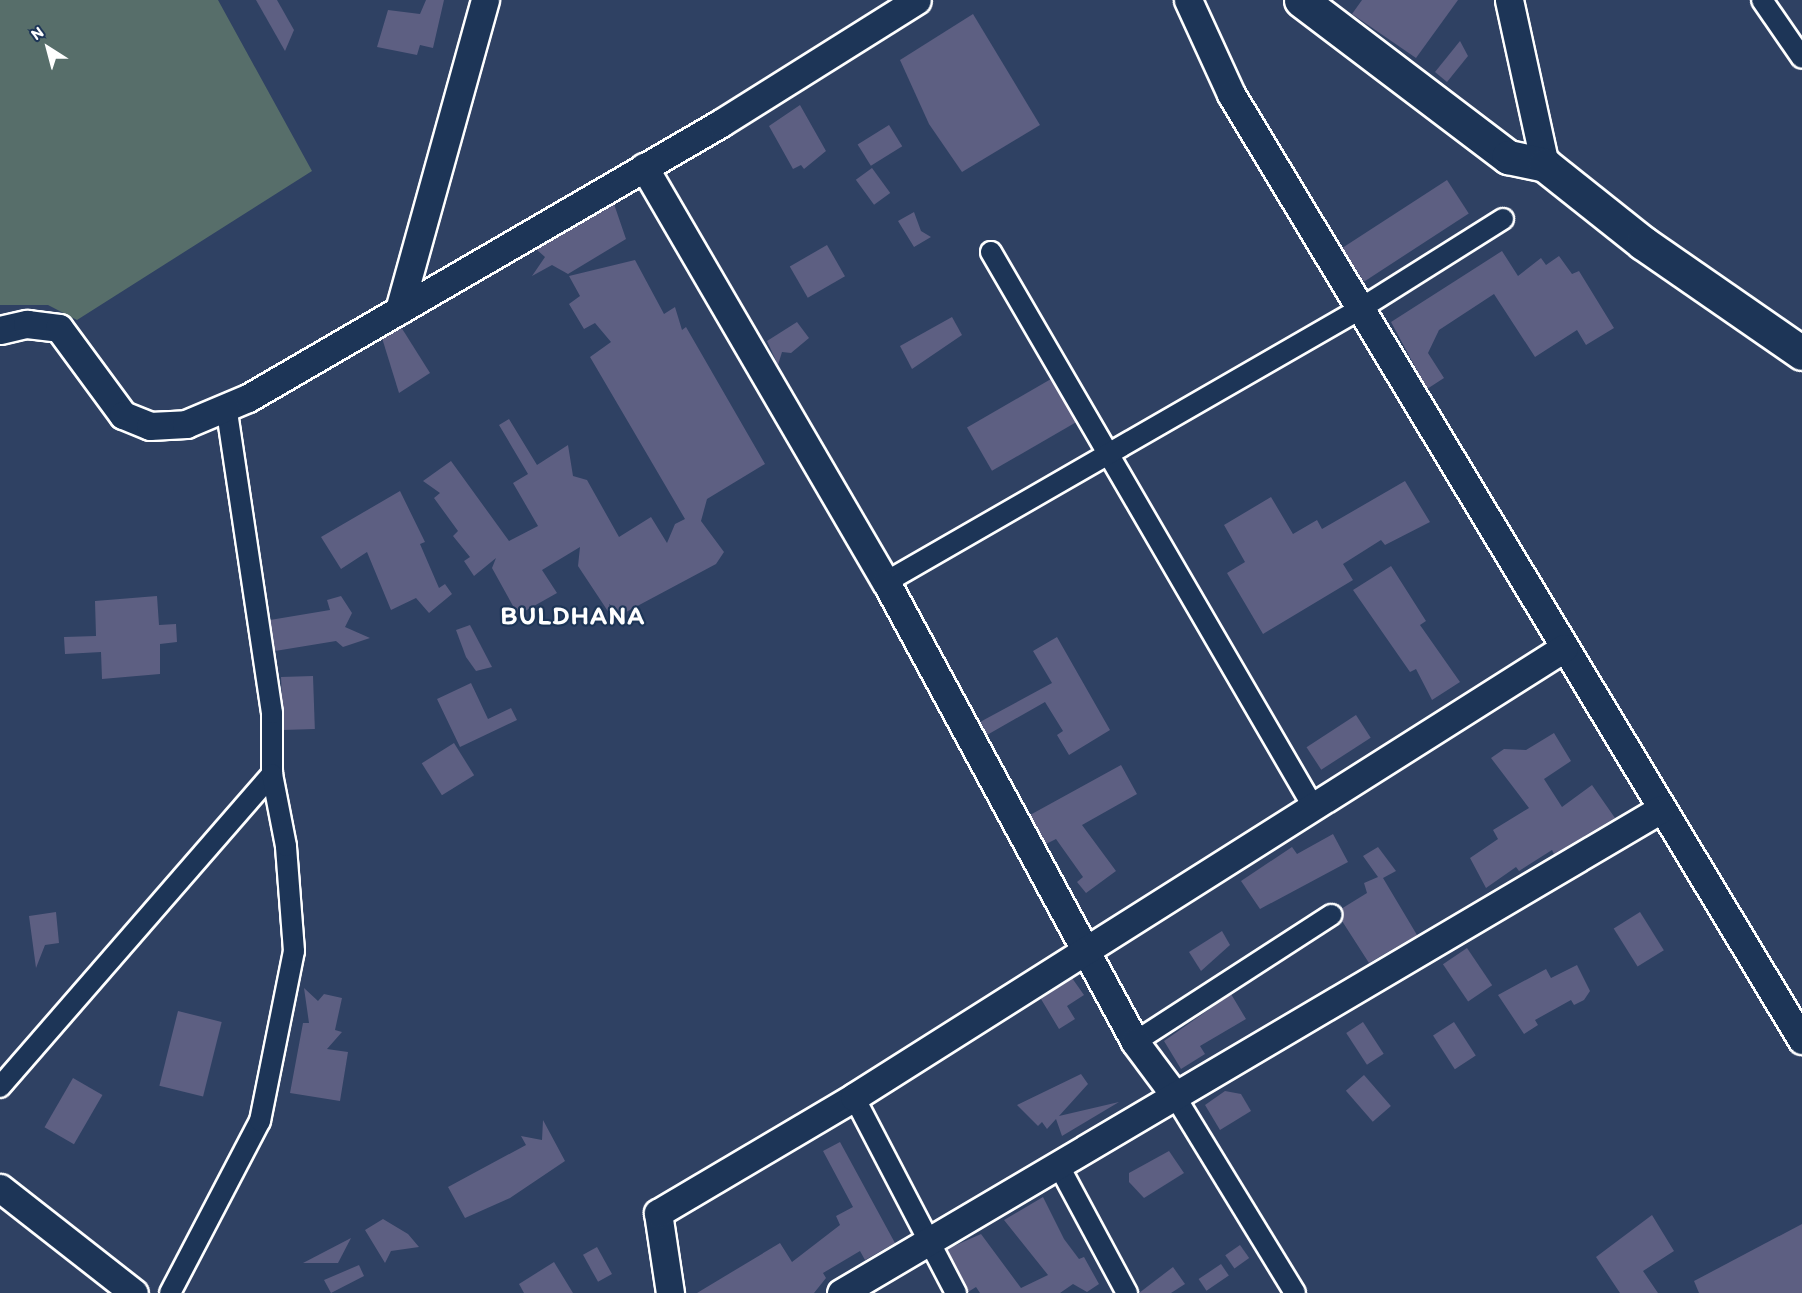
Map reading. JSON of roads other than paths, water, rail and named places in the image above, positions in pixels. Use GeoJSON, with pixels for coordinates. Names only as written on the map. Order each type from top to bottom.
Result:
{"type":"FeatureCollection","features":[{"type":"Feature","properties":{"kind":"highway"},"geometry":{"type":"LineString","coordinates":[[1301,0],[1508,157],[1545,165],[1643,243],[1802,353]]}},
{"type":"Feature","properties":{"kind":"street"},"geometry":{"type":"LineString","coordinates":[[399,310],[485,0]]}},
{"type":"Feature","properties":{"kind":"street"},"geometry":{"type":"LineString","coordinates":[[0,330],[27,324],[59,328],[123,415],[150,426],[186,424],[226,407],[399,310],[645,167],[917,0]]}},
{"type":"Feature","properties":{"kind":"street"},"geometry":{"type":"LineString","coordinates":[[1188,0],[1231,94],[1802,1040]]}},
{"type":"Feature","properties":{"kind":"street"},"geometry":{"type":"LineString","coordinates":[[1509,0],[1545,165]]}},
{"type":"Feature","properties":{"kind":"street"},"geometry":{"type":"LineString","coordinates":[[1762,0],[1802,58]]}},
{"type":"Feature","properties":{"kind":"street"},"geometry":{"type":"LineString","coordinates":[[645,167],[886,582],[1082,949],[1135,1042],[1173,1093],[1295,1293]]}},
{"type":"Feature","properties":{"kind":"street"},"geometry":{"type":"LineString","coordinates":[[886,582],[1360,309],[1503,219]]}},
{"type":"Feature","properties":{"kind":"street"},"geometry":{"type":"LineString","coordinates":[[991,252],[1106,454],[1314,808]]}},
{"type":"Feature","properties":{"kind":"street"},"geometry":{"type":"LineString","coordinates":[[170,1293],[260,1121],[292,963],[286,846],[272,774],[272,713],[226,407]]}},
{"type":"Feature","properties":{"kind":"street"},"geometry":{"type":"LineString","coordinates":[[670,1293],[658,1213],[854,1096],[1082,949],[1314,808],[1564,648]]}},
{"type":"Feature","properties":{"kind":"street"},"geometry":{"type":"LineString","coordinates":[[0,1087],[272,774]]}},
{"type":"Feature","properties":{"kind":"street"},"geometry":{"type":"LineString","coordinates":[[841,1293],[928,1241],[1060,1168],[1173,1093],[1661,809]]}},
{"type":"Feature","properties":{"kind":"street"},"geometry":{"type":"LineString","coordinates":[[1135,1042],[1330,915]]}},
{"type":"Feature","properties":{"kind":"street"},"geometry":{"type":"LineString","coordinates":[[854,1096],[957,1293]]}},
{"type":"Feature","properties":{"kind":"street"},"geometry":{"type":"LineString","coordinates":[[1060,1168],[1127,1293]]}},
{"type":"Feature","properties":{"kind":"street"},"geometry":{"type":"LineString","coordinates":[[0,1188],[134,1293]]}},
{"type":"Feature","properties":{"kind":"district","name":"BULDHANA"},"geometry":{"type":"Point","coordinates":[573,616]}}]}
